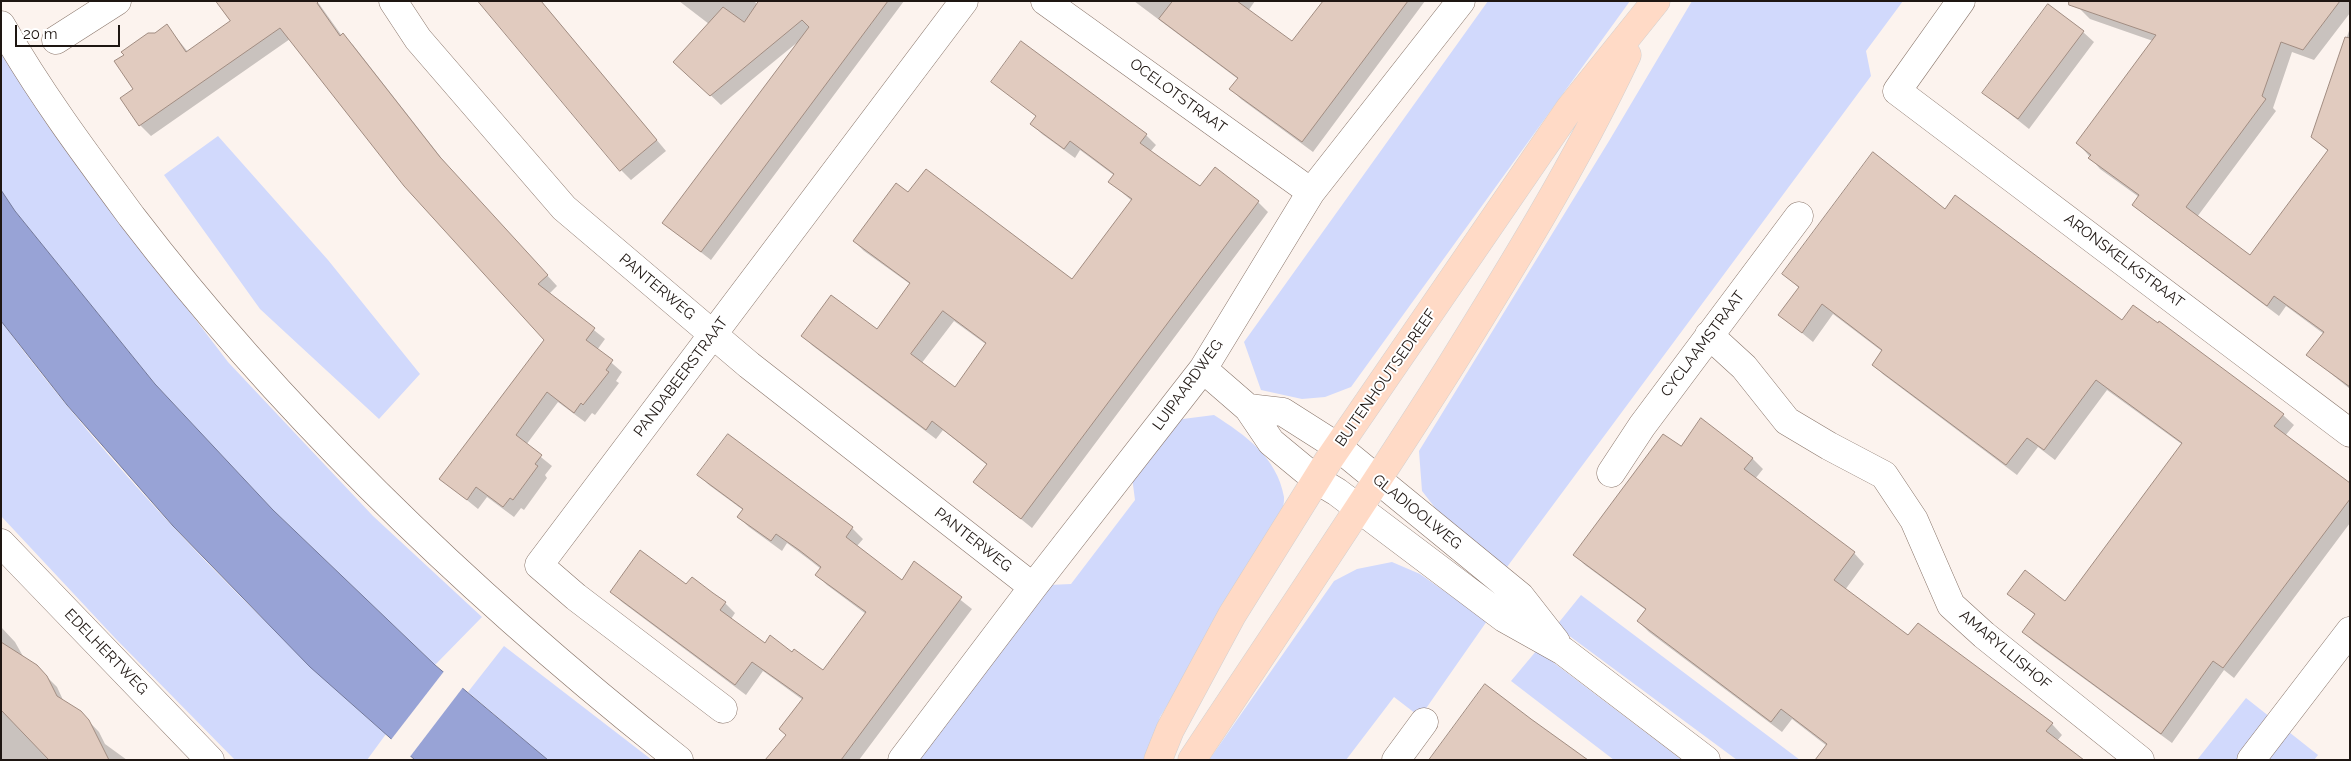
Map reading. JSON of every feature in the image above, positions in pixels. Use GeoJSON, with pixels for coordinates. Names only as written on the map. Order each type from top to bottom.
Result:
{"type":"FeatureCollection","features":[{"type":"Feature","properties":{"kind":"main road","name":"BUITENHOUTSEDREEF"},"geometry":{"type":"LineString","coordinates":[[1158,760],[1170,730],[1232,615],[1317,480],[1570,108],[1651,8]]}},
{"type":"Feature","properties":{"kind":"main road","name":"BUITENHOUTSEDREEF"},"geometry":{"type":"LineString","coordinates":[[1192,760],[1360,509],[1526,245],[1594,124],[1651,8]]}},
{"type":"Feature","properties":{"kind":"street"},"geometry":{"type":"LineString","coordinates":[[56,40],[117,1]]}},
{"type":"Feature","properties":{"kind":"street","name":"PANTERWEG"},"geometry":{"type":"LineString","coordinates":[[393,1],[418,39],[564,208],[749,365],[1033,587]]}},
{"type":"Feature","properties":{"kind":"street","name":"PANDABEERSTRAAT"},"geometry":{"type":"LineString","coordinates":[[723,710],[576,597],[539,565],[964,1]]}},
{"type":"Feature","properties":{"kind":"street","name":"OCELOTSTRAAT"},"geometry":{"type":"LineString","coordinates":[[1045,1],[1311,192]]}},
{"type":"Feature","properties":{"kind":"street","name":"LUIPAARDWEG"},"geometry":{"type":"LineString","coordinates":[[902,760],[1033,587],[1203,369],[1311,192],[1461,1]]}},
{"type":"Feature","properties":{"kind":"street","name":"ARONSKELKSTRAAT"},"geometry":{"type":"LineString","coordinates":[[1961,1],[1896,91],[2350,432]]}},
{"type":"Feature","properties":{"kind":"street"},"geometry":{"type":"LineString","coordinates":[[1,25],[86,156],[160,254],[231,339],[328,446],[489,601],[587,687],[679,760]]}},
{"type":"Feature","properties":{"kind":"street","name":"CYCLAAMSTRAAT"},"geometry":{"type":"LineString","coordinates":[[1611,473],[1642,426],[1799,216]]}},
{"type":"Feature","properties":{"kind":"street","name":"AMARYLLISHOF"},"geometry":{"type":"LineString","coordinates":[[1709,335],[1744,367],[1787,421],[1884,475],[1914,520],[1952,605],[1984,634],[2140,760]]}},
{"type":"Feature","properties":{"kind":"street","name":"GLADIOOLWEG"},"geometry":{"type":"LineString","coordinates":[[1203,369],[1248,408],[1270,442],[1317,480],[1360,509],[1504,618],[1563,651],[1706,760]]}},
{"type":"Feature","properties":{"kind":"street","name":"GLADIOOLWEG"},"geometry":{"type":"LineString","coordinates":[[1248,408],[1283,412],[1338,448],[1520,596],[1563,651]]}},
{"type":"Feature","properties":{"kind":"street","name":"EDELHERTWEG"},"geometry":{"type":"LineString","coordinates":[[1,544],[210,760]]}},
{"type":"Feature","properties":{"kind":"street"},"geometry":{"type":"LineString","coordinates":[[2250,760],[2350,631]]}},
{"type":"Feature","properties":{"kind":"street"},"geometry":{"type":"LineString","coordinates":[[1396,760],[1424,722]]}},
{"type":"Feature","properties":{"kind":"shaded area"},"geometry":{"type":"Polygon","coordinates":[[[1488,1],[1630,1],[1351,387],[1325,397],[1302,399],[1261,390],[1244,342],[1488,1]]]}},
{"type":"Feature","properties":{"kind":"shaded area"},"geometry":{"type":"Polygon","coordinates":[[[1692,1],[1903,1],[1866,51],[1871,76],[1507,567],[1443,518],[1422,491],[1419,451],[1609,141],[1692,1]]]}},
{"type":"Feature","properties":{"kind":"shaded area"},"geometry":{"type":"Polygon","coordinates":[[[1,50],[48,126],[228,362],[373,516],[482,617],[435,665],[273,510],[155,384],[15,211],[1,190],[1,50]]]}},
{"type":"Feature","properties":{"kind":"shaded area"},"geometry":{"type":"Polygon","coordinates":[[[218,136],[328,260],[420,374],[379,419],[260,309],[164,175],[218,136]]]}},
{"type":"Feature","properties":{"kind":"shaded area"},"geometry":{"type":"Polygon","coordinates":[[[1,190],[15,211],[155,384],[273,510],[435,665],[548,760],[415,760],[310,667],[173,526],[67,405],[1,321],[1,190]]]}},
{"type":"Feature","properties":{"kind":"shaded area"},"geometry":{"type":"Polygon","coordinates":[[[1,321],[88,431],[183,537],[283,638],[386,734],[367,760],[235,760],[115,638],[1,516],[1,321]]]}},
{"type":"Feature","properties":{"kind":"shaded area"},"geometry":{"type":"Polygon","coordinates":[[[1214,415],[1248,439],[1267,459],[1280,483],[1284,497],[1283,505],[1275,531],[1160,717],[1146,760],[918,760],[1049,585],[1071,584],[1135,500],[1132,477],[1175,420],[1214,415]]]}},
{"type":"Feature","properties":{"kind":"shaded area"},"geometry":{"type":"Polygon","coordinates":[[[1392,562],[1420,574],[1487,621],[1420,717],[1394,697],[1346,760],[1209,760],[1334,581],[1357,569],[1392,562]]]}},
{"type":"Feature","properties":{"kind":"shaded area"},"geometry":{"type":"Polygon","coordinates":[[[1581,595],[1800,760],[1737,760],[1556,626],[1581,595]]]}},
{"type":"Feature","properties":{"kind":"shaded area"},"geometry":{"type":"Polygon","coordinates":[[[504,646],[652,760],[548,760],[468,692],[504,646]]]}},
{"type":"Feature","properties":{"kind":"shaded area"},"geometry":{"type":"Polygon","coordinates":[[[1537,650],[1682,760],[1614,760],[1511,681],[1537,650]]]}},
{"type":"Feature","properties":{"kind":"shaded area"},"geometry":{"type":"Polygon","coordinates":[[[2246,698],[2318,755],[2314,760],[2197,760],[2246,698]]]}},
{"type":"Feature","properties":{"kind":"pier"},"geometry":{"type":"Polygon","coordinates":[[[445,670],[464,686],[409,758],[390,741],[445,670]]]}},
{"type":"Feature","properties":{"kind":"building"},"geometry":{"type":"Polygon","coordinates":[[[216,1],[319,1],[317,3],[340,36],[343,33],[440,157],[548,275],[538,284],[595,328],[586,340],[613,360],[606,370],[609,372],[583,405],[581,403],[574,413],[547,392],[516,435],[542,455],[535,464],[538,466],[513,500],[510,498],[503,507],[476,487],[467,500],[439,479],[544,340],[404,186],[280,28],[139,126],[120,98],[133,89],[114,61],[124,55],[121,52],[148,33],[155,33],[167,24],[186,52],[230,21],[216,1]]]}},
{"type":"Feature","properties":{"kind":"building"},"geometry":{"type":"Polygon","coordinates":[[[478,1],[541,1],[657,140],[620,171],[478,1]]]}},
{"type":"Feature","properties":{"kind":"building"},"geometry":{"type":"Polygon","coordinates":[[[759,1],[888,1],[701,252],[662,223],[809,27],[802,20],[710,96],[673,62],[723,7],[744,22],[759,1]]]}},
{"type":"Feature","properties":{"kind":"building"},"geometry":{"type":"Polygon","coordinates":[[[1173,1],[1237,1],[1292,41],[1323,1],[1408,1],[1302,142],[1229,89],[1238,78],[1159,19],[1173,1]]]}},
{"type":"Feature","properties":{"kind":"building"},"geometry":{"type":"Polygon","coordinates":[[[2069,1],[2340,1],[2303,50],[2281,42],[2262,96],[2266,99],[2186,207],[2250,255],[2328,150],[2311,137],[2345,37],[2350,38],[2350,387],[2306,355],[2324,332],[2274,296],[2267,306],[2132,205],[2139,195],[2088,158],[2091,155],[2076,143],[2156,35],[2069,5],[2069,1]]]}},
{"type":"Feature","properties":{"kind":"building"},"geometry":{"type":"Polygon","coordinates":[[[2048,4],[2084,31],[2018,119],[1982,93],[2048,4]]]}},
{"type":"Feature","properties":{"kind":"building"},"geometry":{"type":"Polygon","coordinates":[[[1021,41],[1147,134],[1140,143],[1200,186],[1215,167],[1259,201],[1021,519],[973,482],[987,464],[932,421],[926,430],[801,336],[831,295],[877,329],[910,283],[853,241],[896,183],[908,192],[926,169],[1072,279],[1132,199],[1108,182],[1114,174],[1070,141],[1064,149],[1030,124],[1036,116],[991,82],[1021,41]],[[943,311],[911,354],[955,387],[986,343],[943,311]]]}},
{"type":"Feature","properties":{"kind":"building"},"geometry":{"type":"Polygon","coordinates":[[[1873,152],[1945,209],[1955,195],[2122,320],[2133,305],[2158,323],[2159,321],[2284,414],[2274,426],[2350,483],[2350,499],[2223,668],[2213,661],[2161,734],[2022,632],[2035,614],[2007,594],[2025,570],[2065,601],[2182,443],[2096,380],[2044,450],[2027,438],[2006,465],[1872,365],[1882,350],[1822,304],[1802,333],[1778,315],[1799,287],[1782,274],[1873,152]]]}},
{"type":"Feature","properties":{"kind":"building"},"geometry":{"type":"Polygon","coordinates":[[[1701,418],[1753,458],[1744,469],[1855,552],[1834,580],[1908,635],[1918,623],[2053,723],[2046,731],[2084,760],[1815,760],[1827,744],[1781,709],[1771,722],[1637,621],[1646,609],[1573,555],[1663,434],[1681,446],[1701,418]]]}},
{"type":"Feature","properties":{"kind":"building"},"geometry":{"type":"Polygon","coordinates":[[[728,434],[853,527],[846,537],[902,580],[914,561],[962,597],[841,760],[765,760],[786,735],[779,729],[803,698],[752,662],[735,685],[610,592],[640,550],[686,584],[692,577],[726,602],[720,610],[765,643],[770,635],[792,652],[794,649],[823,670],[866,612],[815,575],[821,567],[799,550],[776,534],[771,541],[737,517],[743,509],[697,475],[728,434]]]}},
{"type":"Feature","properties":{"kind":"building"},"geometry":{"type":"Polygon","coordinates":[[[1,642],[37,665],[47,676],[57,696],[81,711],[89,720],[109,760],[49,760],[1,710],[1,642]]]}},
{"type":"Feature","properties":{"kind":"building"},"geometry":{"type":"Polygon","coordinates":[[[1485,684],[1531,719],[1588,760],[1429,760],[1485,684]]]}}]}
